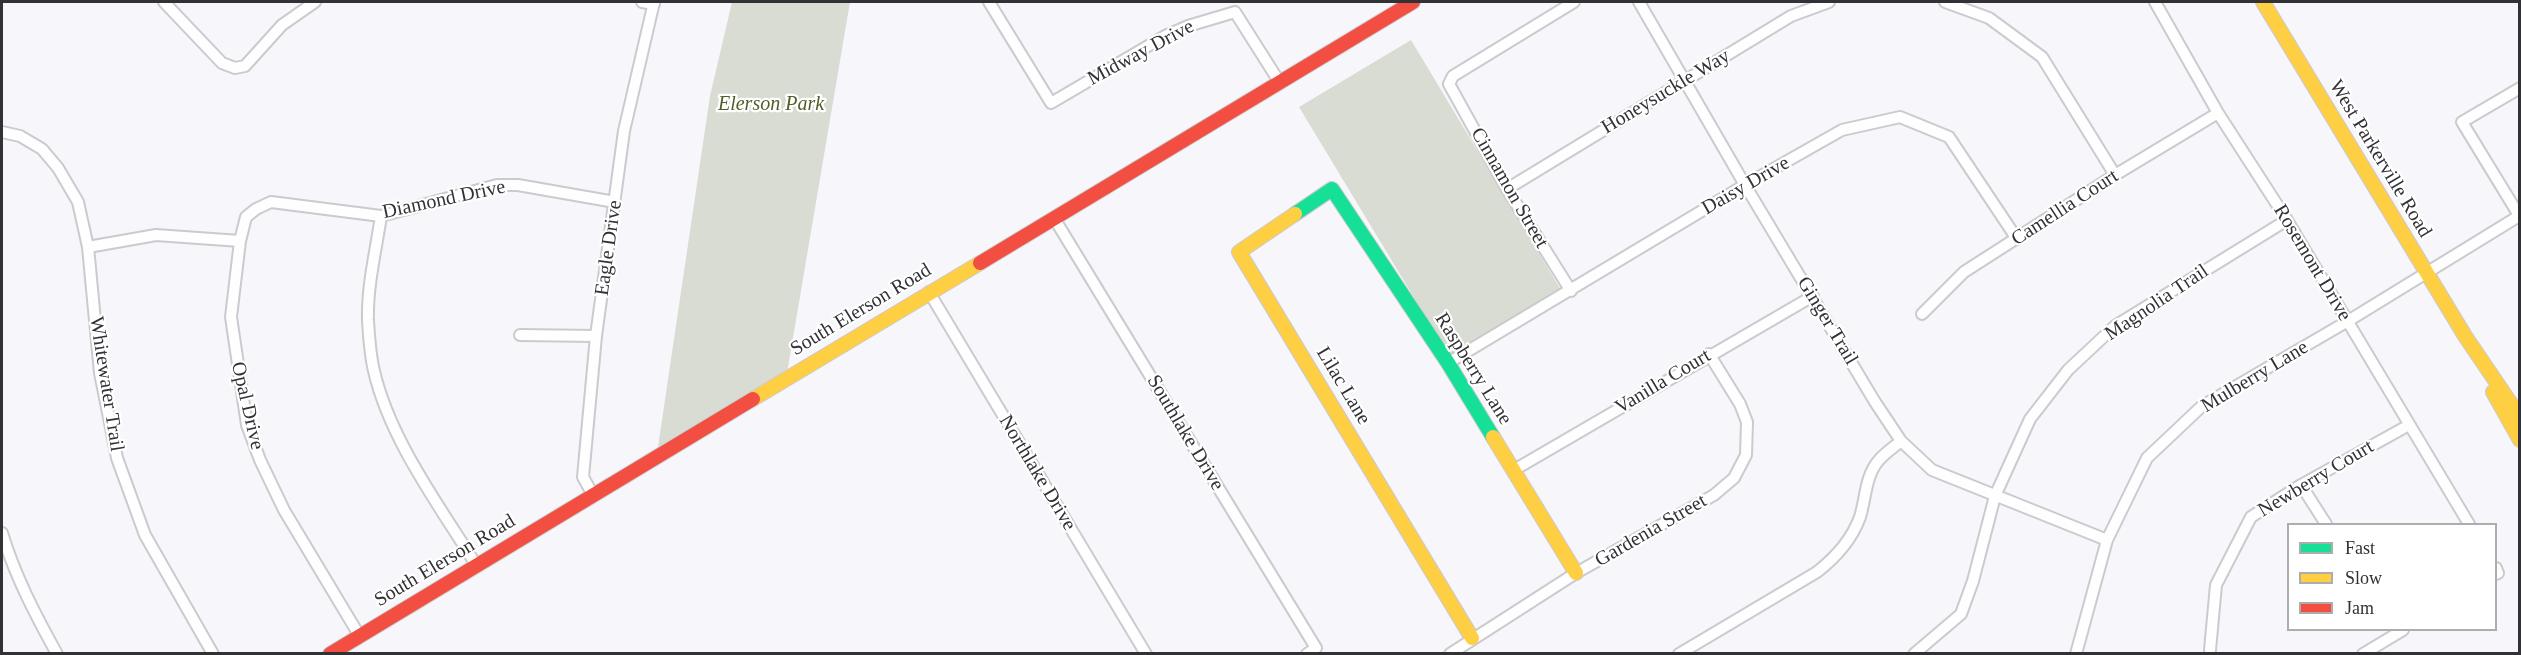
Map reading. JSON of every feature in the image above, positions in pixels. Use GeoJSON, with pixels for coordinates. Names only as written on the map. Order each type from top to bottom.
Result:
{"type":"FeatureCollection","features":[{"type":"Feature","properties":{"kind":"street"},"geometry":{"type":"LineString","coordinates":[[164,2],[222,63],[234,68],[245,66],[282,25],[315,2]]}},
{"type":"Feature","properties":{"kind":"street"},"geometry":{"type":"LineString","coordinates":[[642,2],[654,3]]}},
{"type":"Feature","properties":{"kind":"street","name":"Midway Drive"},"geometry":{"type":"LineString","coordinates":[[989,2],[1051,104],[1165,36],[1197,22],[1236,12],[1280,83]]}},
{"type":"Feature","properties":{"kind":"street","name":"South Elerson Road"},"geometry":{"type":"LineString","coordinates":[[330,654],[1413,2]]}},
{"type":"Feature","properties":{"kind":"street","name":"Cinnamon Street"},"geometry":{"type":"LineString","coordinates":[[1571,291],[1507,189],[1449,84],[1453,76],[1574,2]]}},
{"type":"Feature","properties":{"kind":"street","name":"Ginger Trail"},"geometry":{"type":"LineString","coordinates":[[1639,2],[1745,185],[1900,441],[1932,470],[2107,540]]}},
{"type":"Feature","properties":{"kind":"street","name":"Honeysuckle Way"},"geometry":{"type":"LineString","coordinates":[[1507,189],[1791,16],[1828,2]]}},
{"type":"Feature","properties":{"kind":"street"},"geometry":{"type":"LineString","coordinates":[[1945,2],[1989,18],[2042,57],[2115,175]]}},
{"type":"Feature","properties":{"kind":"street","name":"Rosemont Drive"},"geometry":{"type":"LineString","coordinates":[[2155,2],[2218,113],[2287,220],[2468,523]]}},
{"type":"Feature","properties":{"kind":"street","name":"West Parkerville Road"},"geometry":{"type":"LineString","coordinates":[[2263,2],[2465,336],[2520,417]]}},
{"type":"Feature","properties":{"kind":"street","name":"Eagle Drive"},"geometry":{"type":"LineString","coordinates":[[593,495],[583,477],[596,336],[624,130],[654,3]]}},
{"type":"Feature","properties":{"kind":"street"},"geometry":{"type":"LineString","coordinates":[[2519,217],[2462,122],[2520,88]]}},
{"type":"Feature","properties":{"kind":"street","name":"Camellia Court"},"geometry":{"type":"LineString","coordinates":[[1922,314],[1964,272],[2115,175],[2218,113]]}},
{"type":"Feature","properties":{"kind":"street","name":"Daisy Drive"},"geometry":{"type":"LineString","coordinates":[[1448,363],[1745,185],[1842,130],[1900,117],[1949,137],[2017,239]]}},
{"type":"Feature","properties":{"kind":"street","name":"Whitewater Trail"},"geometry":{"type":"LineString","coordinates":[[2,132],[20,136],[42,149],[58,168],[78,202],[88,247],[100,373],[117,458],[145,535],[213,654]]}},
{"type":"Feature","properties":{"kind":"street","name":"Diamond Drive"},"geometry":{"type":"LineString","coordinates":[[271,202],[381,216],[497,185],[518,185],[615,202]]}},
{"type":"Feature","properties":{"kind":"street","name":"Raspberry Lane"},"geometry":{"type":"LineString","coordinates":[[1332,189],[1448,363],[1576,573]]}},
{"type":"Feature","properties":{"kind":"street","name":"Lilac Lane"},"geometry":{"type":"LineString","coordinates":[[1332,189],[1239,252],[1472,638]]}},
{"type":"Feature","properties":{"kind":"street","name":"Opal Drive"},"geometry":{"type":"LineString","coordinates":[[271,202],[246,217],[240,241],[231,317],[247,425],[260,460],[284,510],[359,635]]}},
{"type":"Feature","properties":{"kind":"street"},"geometry":{"type":"LineString","coordinates":[[381,216],[368,319],[374,370],[387,413],[403,445],[476,565]]}},
{"type":"Feature","properties":{"kind":"street","name":"Mulberry Lane"},"geometry":{"type":"LineString","coordinates":[[2076,654],[2107,540],[2147,458],[2202,406],[2519,217]]}},
{"type":"Feature","properties":{"kind":"street","name":"Southlake Drive"},"geometry":{"type":"LineString","coordinates":[[1054,218],[1312,651]]}},
{"type":"Feature","properties":{"kind":"street","name":"Magnolia Trail"},"geometry":{"type":"LineString","coordinates":[[1920,652],[1961,614],[1973,581],[1995,496],[2030,419],[2076,363],[2115,326],[2287,220]]}},
{"type":"Feature","properties":{"kind":"street"},"geometry":{"type":"LineString","coordinates":[[88,247],[156,235],[240,241]]}},
{"type":"Feature","properties":{"kind":"street","name":"Northlake Drive"},"geometry":{"type":"LineString","coordinates":[[929,292],[1146,654]]}},
{"type":"Feature","properties":{"kind":"street","name":"Vanilla Court"},"geometry":{"type":"LineString","coordinates":[[1514,470],[1709,354],[1813,296]]}},
{"type":"Feature","properties":{"kind":"street"},"geometry":{"type":"LineString","coordinates":[[520,335],[596,336]]}},
{"type":"Feature","properties":{"kind":"street","name":"West Parkerville Road"},"geometry":{"type":"LineString","coordinates":[[2465,336],[2520,440]]}},
{"type":"Feature","properties":{"kind":"street","name":"Gardenia Street"},"geometry":{"type":"LineString","coordinates":[[1450,654],[1576,573],[1713,495],[1734,478],[1746,455],[1747,422],[1740,404],[1709,354]]}},
{"type":"Feature","properties":{"kind":"street","name":"Newberry Court"},"geometry":{"type":"LineString","coordinates":[[2210,650],[2216,585],[2251,517],[2301,485],[2409,425]]}},
{"type":"Feature","properties":{"kind":"street"},"geometry":{"type":"LineString","coordinates":[[1679,654],[1817,572],[1830,561],[1850,537],[1860,518],[1868,479],[1879,460],[1900,441]]}},
{"type":"Feature","properties":{"kind":"street"},"geometry":{"type":"LineString","coordinates":[[2301,485],[2325,523]]}},
{"type":"Feature","properties":{"kind":"street"},"geometry":{"type":"LineString","coordinates":[[2,533],[10,561],[28,601],[57,654]]}},
{"type":"Feature","properties":{"kind":"street"},"geometry":{"type":"LineString","coordinates":[[2363,654],[2396,631]]}},
{"type":"Feature","properties":{"kind":"green space","name":"Elerson Park"},"geometry":{"type":"Polygon","coordinates":[[[732,2],[850,2],[786,379],[658,447],[710,96],[732,2]]]}},
{"type":"Feature","properties":{"kind":"green space"},"geometry":{"type":"Polygon","coordinates":[[[1411,40],[1561,290],[1450,357],[1299,107],[1411,40]]]}},
{"type":"Feature","properties":{"kind":"traffic: fast"},"geometry":{"type":"LineString","coordinates":[[1295,214],[1332,189],[1448,363],[1493,437]]}},
{"type":"Feature","properties":{"kind":"traffic: slow"},"geometry":{"type":"LineString","coordinates":[[2263,2],[2465,336],[2520,417]]}},
{"type":"Feature","properties":{"kind":"traffic: slow"},"geometry":{"type":"LineString","coordinates":[[1295,214],[1239,252],[1472,638]]}},
{"type":"Feature","properties":{"kind":"traffic: slow"},"geometry":{"type":"LineString","coordinates":[[753,399],[980,263]]}},
{"type":"Feature","properties":{"kind":"traffic: slow"},"geometry":{"type":"LineString","coordinates":[[2493,392],[2520,440]]}},
{"type":"Feature","properties":{"kind":"traffic: slow"},"geometry":{"type":"LineString","coordinates":[[1493,437],[1576,573]]}},
{"type":"Feature","properties":{"kind":"traffic: jam"},"geometry":{"type":"LineString","coordinates":[[980,263],[1413,2]]}},
{"type":"Feature","properties":{"kind":"traffic: jam"},"geometry":{"type":"LineString","coordinates":[[330,654],[753,399]]}}]}
